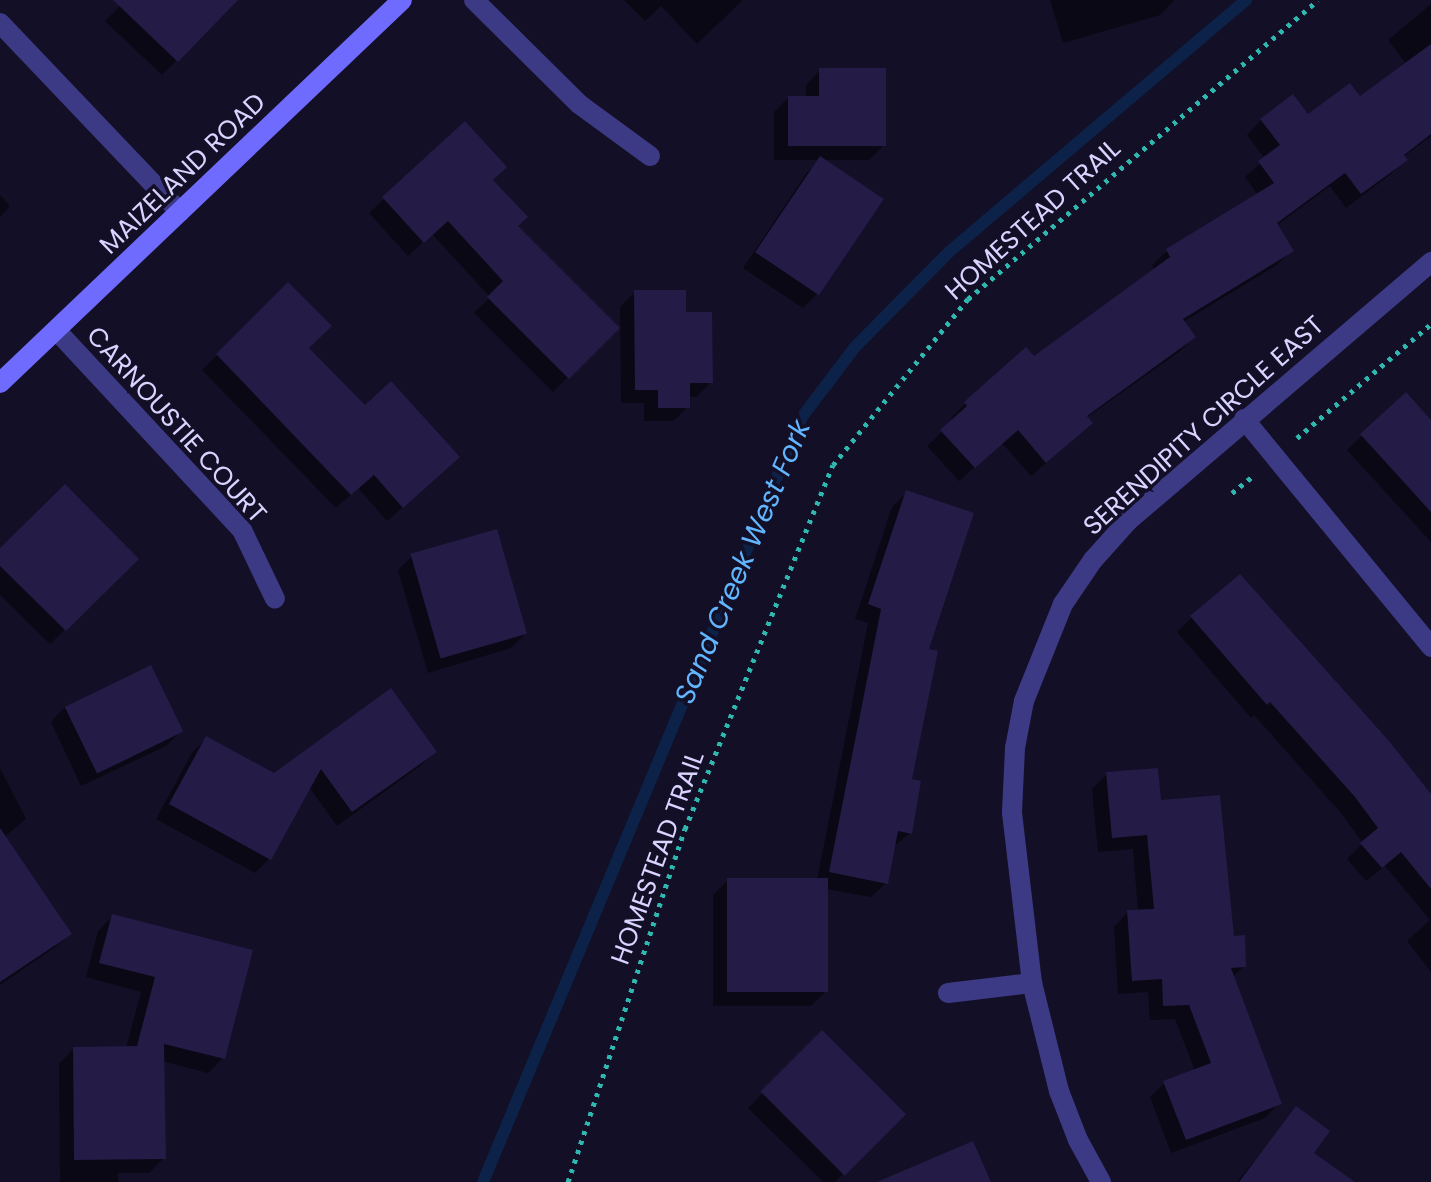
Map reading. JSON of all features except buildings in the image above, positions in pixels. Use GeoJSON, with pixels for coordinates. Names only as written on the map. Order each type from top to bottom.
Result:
{"type":"FeatureCollection","features":[{"type":"Feature","properties":{"kind":"main road","name":"MAIZELAND ROAD"},"geometry":{"type":"LineString","coordinates":[[0,383],[402,0]]}},
{"type":"Feature","properties":{"kind":"street"},"geometry":{"type":"LineString","coordinates":[[474,0],[579,104],[650,156]]}},
{"type":"Feature","properties":{"kind":"street"},"geometry":{"type":"LineString","coordinates":[[0,23],[180,212]]}},
{"type":"Feature","properties":{"kind":"street","name":"SERENDIPITY CIRCLE EAST"},"geometry":{"type":"LineString","coordinates":[[1101,1182],[1078,1140],[1059,1091],[1032,983],[1012,812],[1015,748],[1024,701],[1063,604],[1093,560],[1128,521],[1431,262]]}},
{"type":"Feature","properties":{"kind":"street","name":"CARNOUSTIE COURT"},"geometry":{"type":"LineString","coordinates":[[57,331],[242,530],[275,599]]}},
{"type":"Feature","properties":{"kind":"street"},"geometry":{"type":"LineString","coordinates":[[1244,419],[1431,647]]}},
{"type":"Feature","properties":{"kind":"street"},"geometry":{"type":"LineString","coordinates":[[948,993],[1032,983]]}},
{"type":"Feature","properties":{"kind":"path","name":"HOMESTEAD TRAIL"},"geometry":{"type":"LineString","coordinates":[[568,1182],[685,829],[833,465],[968,299],[1318,0]]}},
{"type":"Feature","properties":{"kind":"path"},"geometry":{"type":"LineString","coordinates":[[1232,493],[1431,324]]}},
{"type":"Feature","properties":{"kind":"waterway","name":"Sand Creek West Fork"},"geometry":{"type":"LineString","coordinates":[[483,1182],[802,417],[855,347],[949,252],[1246,0]]}}]}
